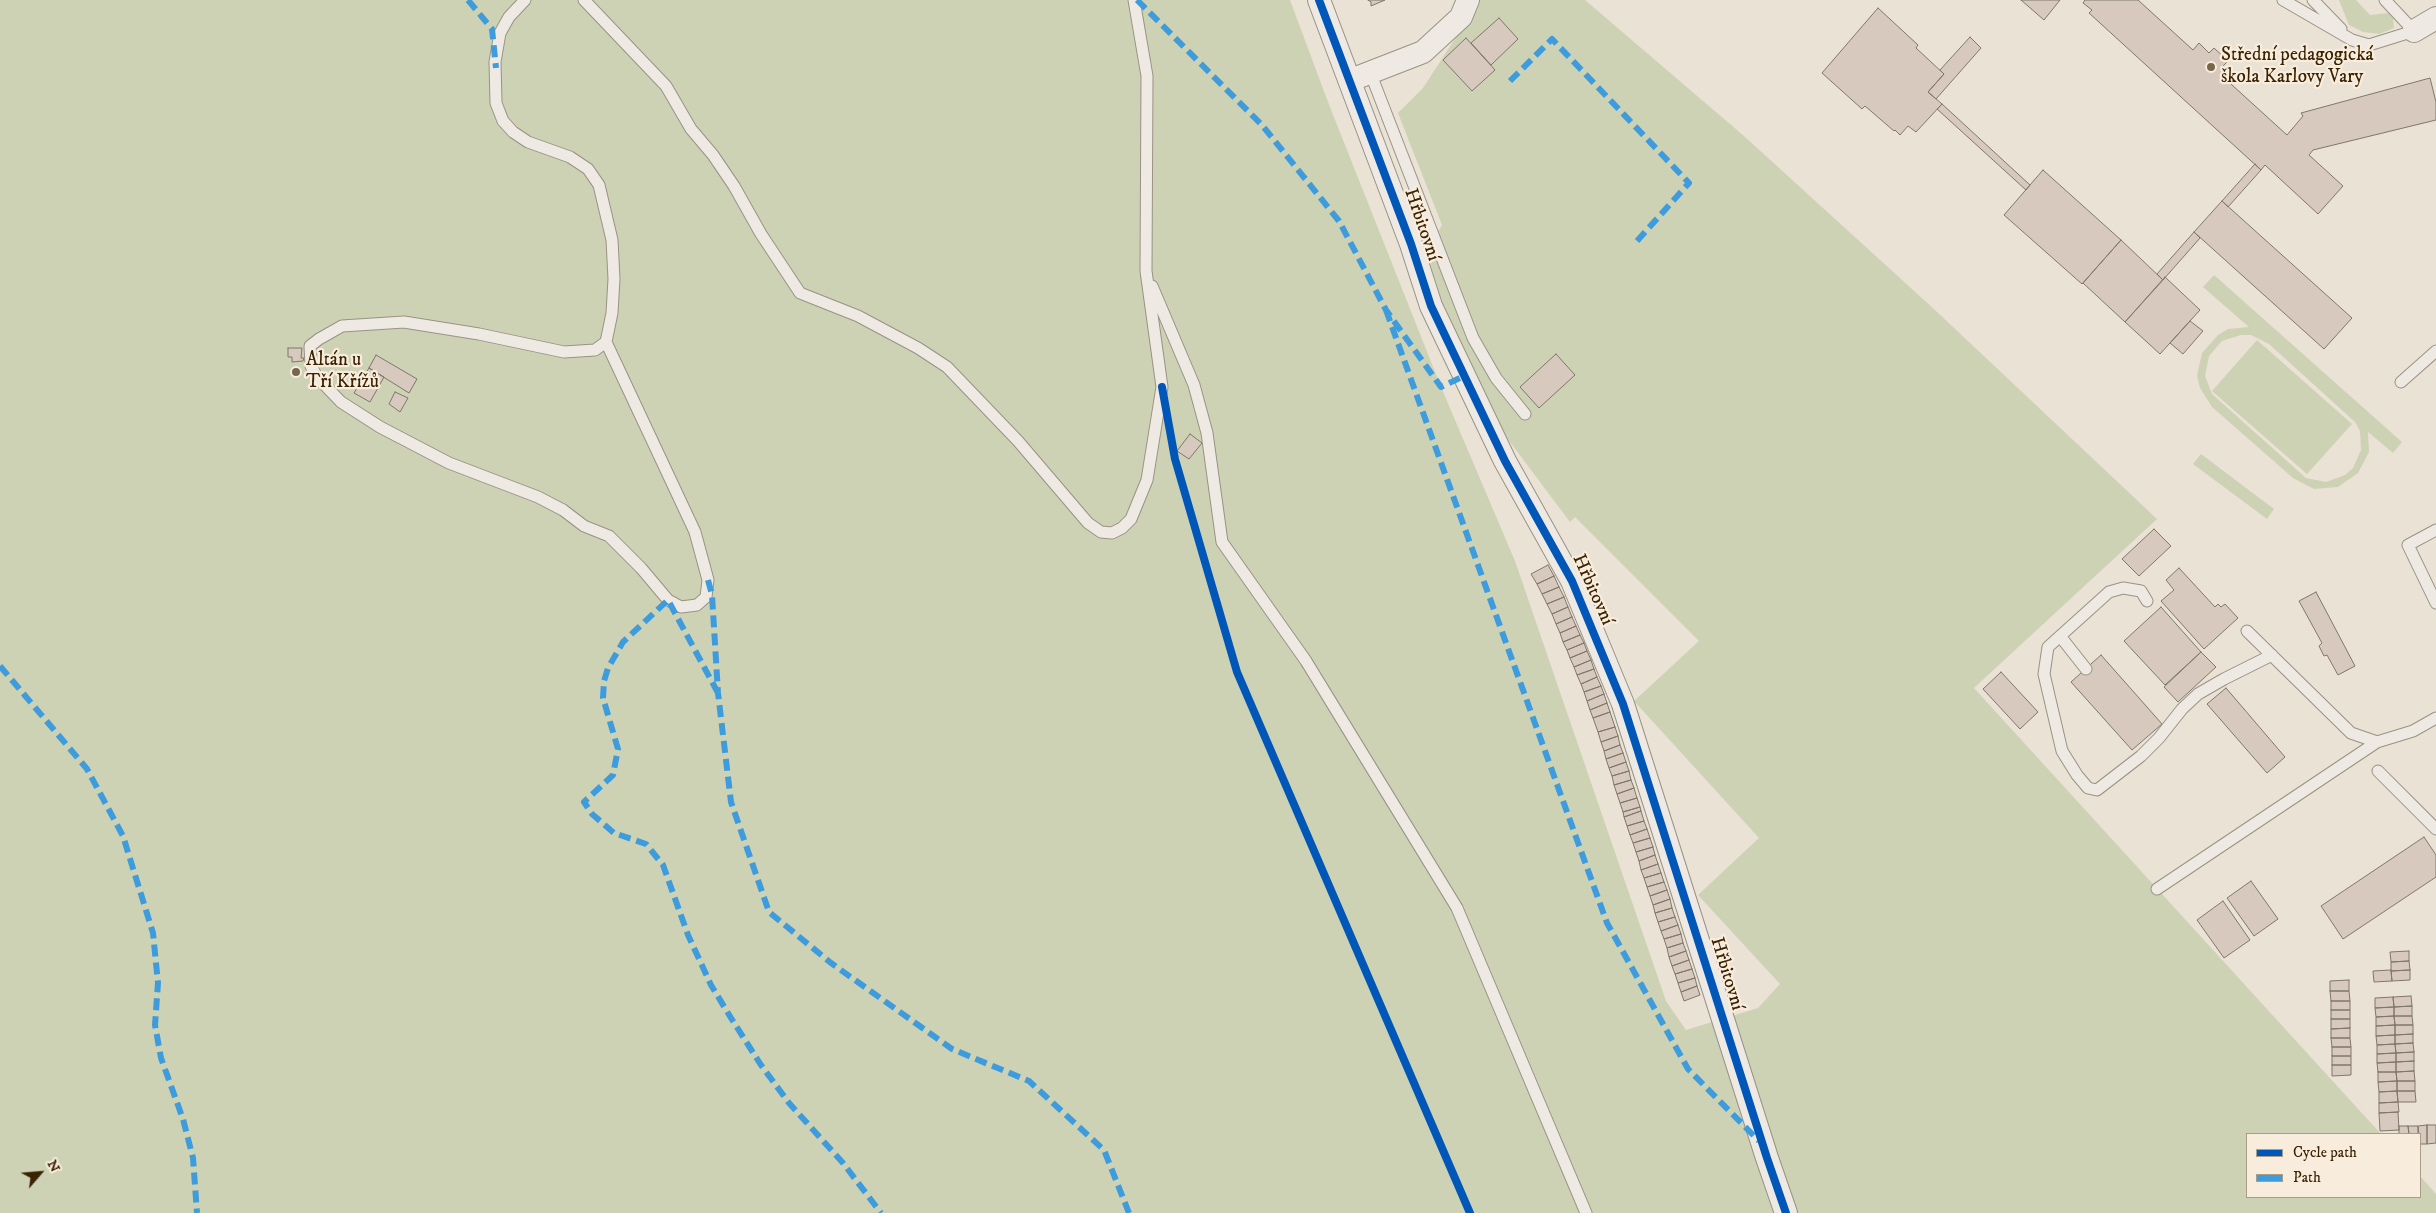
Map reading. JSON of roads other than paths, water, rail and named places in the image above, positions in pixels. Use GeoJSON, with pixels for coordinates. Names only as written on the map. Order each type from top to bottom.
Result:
{"type":"FeatureCollection","features":[{"type":"Feature","properties":{"kind":"street","name":"Hřbitovní"},"geometry":{"type":"LineString","coordinates":[[1319,0],[1360,76],[1431,306],[1506,462],[1572,581],[1623,704],[1786,1213]]}},
{"type":"Feature","properties":{"kind":"street"},"geometry":{"type":"LineString","coordinates":[[1360,76],[1423,52],[1460,16],[1468,0]]}},
{"type":"Feature","properties":{"kind":"street"},"geometry":{"type":"LineString","coordinates":[[2414,31],[2436,18]]}},
{"type":"Feature","properties":{"kind":"lane"},"geometry":{"type":"LineString","coordinates":[[525,0],[509,17],[500,33],[495,62],[496,103],[504,121],[512,132],[528,142],[570,157],[588,169],[599,185],[612,240],[614,279],[612,313],[606,342],[669,472],[695,532],[709,586],[706,597],[697,605],[687,607],[676,606],[668,600],[641,568],[609,536],[584,526],[563,510],[538,497],[449,463],[380,427],[341,402],[317,377],[311,366],[310,346],[342,326],[404,322],[479,334],[564,352],[595,350],[606,342]]}},
{"type":"Feature","properties":{"kind":"lane"},"geometry":{"type":"LineString","coordinates":[[584,0],[666,86],[691,129],[714,155],[761,234],[800,292],[858,316],[918,348],[947,367],[1018,441],[1088,523],[1101,532],[1112,533],[1122,528],[1131,519],[1147,480],[1162,387],[1146,271],[1147,76],[1134,0]]}},
{"type":"Feature","properties":{"kind":"lane"},"geometry":{"type":"LineString","coordinates":[[2283,0],[2352,40],[2369,44],[2414,31],[2385,0]]}},
{"type":"Feature","properties":{"kind":"lane"},"geometry":{"type":"LineString","coordinates":[[2312,0],[2352,40]]}},
{"type":"Feature","properties":{"kind":"lane"},"geometry":{"type":"LineString","coordinates":[[1360,76],[1473,338],[1496,378],[1525,414]]}},
{"type":"Feature","properties":{"kind":"lane"},"geometry":{"type":"LineString","coordinates":[[1146,271],[1194,385],[1208,432],[1222,542],[1306,661],[1457,908],[1586,1213]]}},
{"type":"Feature","properties":{"kind":"lane"},"geometry":{"type":"LineString","coordinates":[[2401,382],[2436,351]]}},
{"type":"Feature","properties":{"kind":"lane"},"geometry":{"type":"LineString","coordinates":[[2436,530],[2408,546],[2436,603]]}},
{"type":"Feature","properties":{"kind":"lane"},"geometry":{"type":"LineString","coordinates":[[2147,601],[2142,591],[2122,588],[2109,592],[2048,647],[2044,674],[2062,750],[2077,775],[2088,788],[2097,790],[2141,756],[2159,738],[2182,709],[2198,694],[2224,678],[2272,655]]}},
{"type":"Feature","properties":{"kind":"lane"},"geometry":{"type":"LineString","coordinates":[[2248,631],[2351,732],[2377,742]]}},
{"type":"Feature","properties":{"kind":"lane"},"geometry":{"type":"LineString","coordinates":[[2060,636],[2086,669]]}},
{"type":"Feature","properties":{"kind":"lane"},"geometry":{"type":"LineString","coordinates":[[2157,889],[2377,742],[2413,731],[2436,718]]}},
{"type":"Feature","properties":{"kind":"lane"},"geometry":{"type":"LineString","coordinates":[[2378,771],[2436,829]]}},
{"type":"Feature","properties":{"kind":"place","name":"Střední pedagogická škola Karlovy Vary"},"geometry":{"type":"Point","coordinates":[2211,67]}},
{"type":"Feature","properties":{"kind":"place","name":"Altán u Tří Křížů"},"geometry":{"type":"Point","coordinates":[296,372]}}]}
